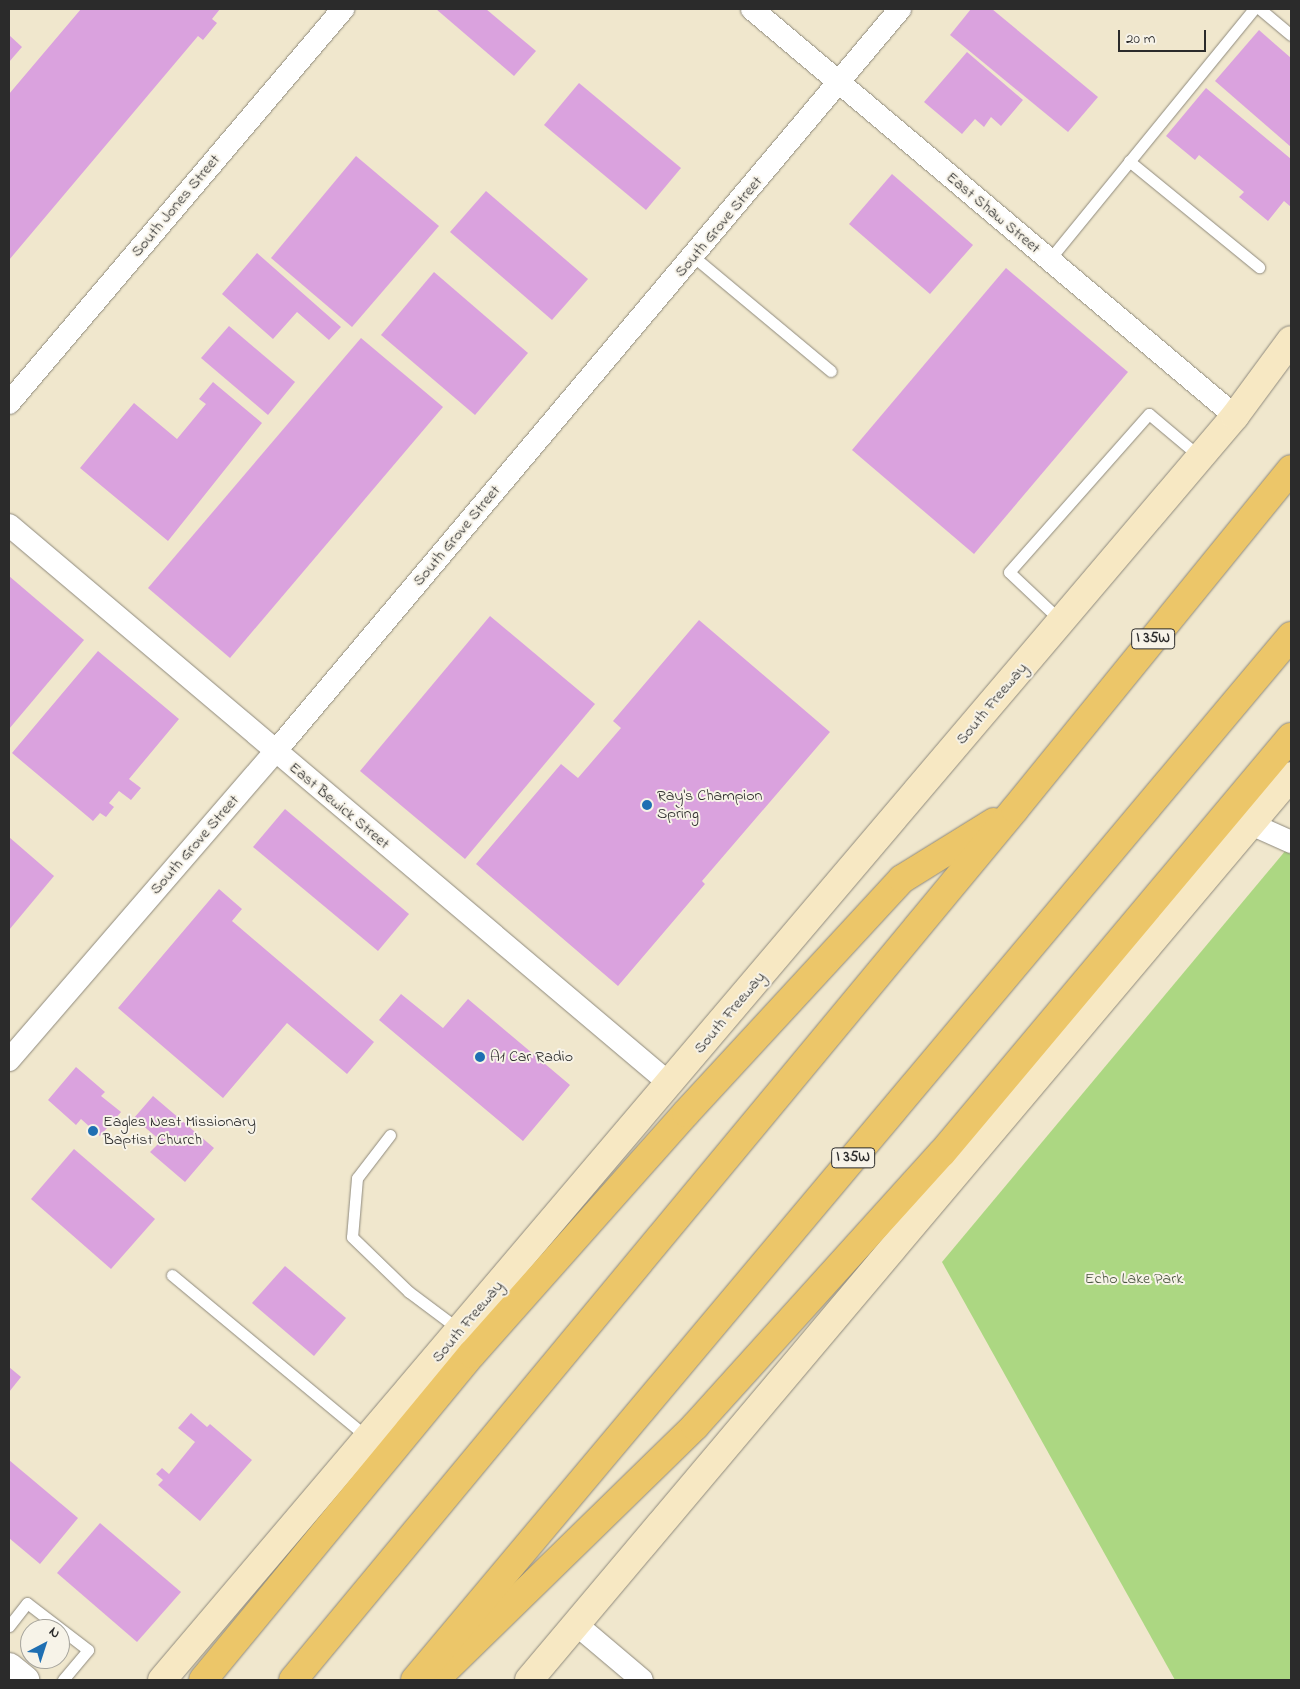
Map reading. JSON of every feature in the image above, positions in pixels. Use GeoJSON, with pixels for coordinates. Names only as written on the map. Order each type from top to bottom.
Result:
{"type":"FeatureCollection","features":[{"type":"Feature","properties":{"kind":"highway","name":"I 35W"},"geometry":{"type":"LineString","coordinates":[[293,1680],[1015,809],[1291,469]]}},
{"type":"Feature","properties":{"kind":"highway","name":"I 35W"},"geometry":{"type":"LineString","coordinates":[[415,1680],[1291,636]]}},
{"type":"Feature","properties":{"kind":"highway"},"geometry":{"type":"LineString","coordinates":[[435,1680],[702,1419],[942,1153],[1291,737]]}},
{"type":"Feature","properties":{"kind":"highway"},"geometry":{"type":"LineString","coordinates":[[203,1680],[531,1286],[902,879],[1015,809]]}},
{"type":"Feature","properties":{"kind":"main road","name":"South Freeway"},"geometry":{"type":"LineString","coordinates":[[162,1680],[670,1084],[1235,416],[1291,340]]}},
{"type":"Feature","properties":{"kind":"main road"},"geometry":{"type":"LineString","coordinates":[[529,1680],[1291,776]]}},
{"type":"Feature","properties":{"kind":"street","name":"South Jones Street"},"geometry":{"type":"LineString","coordinates":[[9,403],[343,9]]}},
{"type":"Feature","properties":{"kind":"street","name":"East Shaw Street"},"geometry":{"type":"LineString","coordinates":[[752,9],[1235,416]]}},
{"type":"Feature","properties":{"kind":"street","name":"South Grove Street"},"geometry":{"type":"LineString","coordinates":[[9,1060],[275,752],[840,84],[900,9]]}},
{"type":"Feature","properties":{"kind":"street","name":"East Bewick Street"},"geometry":{"type":"LineString","coordinates":[[9,525],[275,752],[670,1084]]}},
{"type":"Feature","properties":{"kind":"street"},"geometry":{"type":"LineString","coordinates":[[1251,824],[1291,842]]}},
{"type":"Feature","properties":{"kind":"street"},"geometry":{"type":"LineString","coordinates":[[577,1625],[642,1680]]}},
{"type":"Feature","properties":{"kind":"street"},"geometry":{"type":"LineString","coordinates":[[9,1667],[25,1680]]}},
{"type":"Feature","properties":{"kind":"lane"},"geometry":{"type":"LineString","coordinates":[[1049,260],[1254,9]]}},
{"type":"Feature","properties":{"kind":"lane"},"geometry":{"type":"LineString","coordinates":[[1260,9],[1291,35]]}},
{"type":"Feature","properties":{"kind":"lane"},"geometry":{"type":"LineString","coordinates":[[1129,161],[1258,267]]}},
{"type":"Feature","properties":{"kind":"lane"},"geometry":{"type":"LineString","coordinates":[[694,257],[831,371]]}},
{"type":"Feature","properties":{"kind":"lane"},"geometry":{"type":"LineString","coordinates":[[1061,621],[1009,572],[1148,414],[1200,457]]}},
{"type":"Feature","properties":{"kind":"lane"},"geometry":{"type":"LineString","coordinates":[[390,1134],[357,1178],[352,1236],[409,1292],[460,1330]]}},
{"type":"Feature","properties":{"kind":"lane"},"geometry":{"type":"LineString","coordinates":[[172,1275],[368,1438]]}},
{"type":"Feature","properties":{"kind":"lane"},"geometry":{"type":"LineString","coordinates":[[9,1626],[27,1603],[88,1650],[63,1680]]}},
{"type":"Feature","properties":{"kind":"green space","name":"Echo Lake Park"},"geometry":{"type":"Polygon","coordinates":[[[1291,844],[1291,1680],[1175,1680],[942,1262],[1291,844]]]}},
{"type":"Feature","properties":{"kind":"building"},"geometry":{"type":"Polygon","coordinates":[[[81,9],[220,9],[212,19],[217,23],[203,40],[198,36],[9,260],[9,94],[81,9]]]}},
{"type":"Feature","properties":{"kind":"building"},"geometry":{"type":"Polygon","coordinates":[[[436,9],[486,9],[536,51],[514,76],[436,9]]]}},
{"type":"Feature","properties":{"kind":"building"},"geometry":{"type":"Polygon","coordinates":[[[971,9],[992,9],[1098,97],[1068,132],[950,35],[971,9]]]}},
{"type":"Feature","properties":{"kind":"building"},"geometry":{"type":"Polygon","coordinates":[[[1259,30],[1291,58],[1291,147],[1215,81],[1259,30]]]}},
{"type":"Feature","properties":{"kind":"building"},"geometry":{"type":"Polygon","coordinates":[[[9,35],[22,47],[9,62],[9,35]]]}},
{"type":"Feature","properties":{"kind":"building"},"geometry":{"type":"Polygon","coordinates":[[[967,52],[1023,100],[1001,126],[991,117],[984,127],[975,119],[962,134],[924,102],[967,52]]]}},
{"type":"Feature","properties":{"kind":"building"},"geometry":{"type":"Polygon","coordinates":[[[579,83],[681,168],[646,210],[544,125],[579,83]]]}},
{"type":"Feature","properties":{"kind":"building"},"geometry":{"type":"Polygon","coordinates":[[[1206,88],[1291,159],[1291,207],[1284,201],[1268,221],[1239,197],[1244,192],[1199,155],[1195,160],[1166,136],[1206,88]]]}},
{"type":"Feature","properties":{"kind":"building"},"geometry":{"type":"Polygon","coordinates":[[[356,156],[439,226],[352,327],[271,258],[356,156]]]}},
{"type":"Feature","properties":{"kind":"building"},"geometry":{"type":"Polygon","coordinates":[[[892,174],[973,245],[930,294],[849,224],[892,174]]]}},
{"type":"Feature","properties":{"kind":"building"},"geometry":{"type":"Polygon","coordinates":[[[486,191],[588,279],[552,320],[450,232],[486,191]]]}},
{"type":"Feature","properties":{"kind":"building"},"geometry":{"type":"Polygon","coordinates":[[[257,253],[341,327],[329,340],[297,312],[273,339],[222,294],[257,253]]]}},
{"type":"Feature","properties":{"kind":"building"},"geometry":{"type":"Polygon","coordinates":[[[1006,268],[1128,372],[974,554],[852,450],[1006,268]]]}},
{"type":"Feature","properties":{"kind":"building"},"geometry":{"type":"Polygon","coordinates":[[[434,272],[528,353],[475,415],[381,335],[434,272]]]}},
{"type":"Feature","properties":{"kind":"building"},"geometry":{"type":"Polygon","coordinates":[[[229,326],[295,382],[268,415],[201,358],[229,326]]]}},
{"type":"Feature","properties":{"kind":"building"},"geometry":{"type":"Polygon","coordinates":[[[361,338],[443,407],[230,658],[148,588],[361,338]]]}},
{"type":"Feature","properties":{"kind":"building"},"geometry":{"type":"Polygon","coordinates":[[[213,382],[262,423],[168,541],[80,468],[134,403],[177,439],[206,404],[199,399],[213,382]]]}},
{"type":"Feature","properties":{"kind":"building"},"geometry":{"type":"Polygon","coordinates":[[[9,576],[84,640],[9,729],[9,576]]]}},
{"type":"Feature","properties":{"kind":"building"},"geometry":{"type":"Polygon","coordinates":[[[490,616],[595,704],[465,859],[360,771],[490,616]]]}},
{"type":"Feature","properties":{"kind":"building","name":"Ray's Champion Spring"},"geometry":{"type":"Polygon","coordinates":[[[699,620],[830,732],[702,881],[705,884],[618,986],[476,864],[561,764],[578,778],[621,728],[613,721],[699,620]]]}},
{"type":"Feature","properties":{"kind":"building"},"geometry":{"type":"Polygon","coordinates":[[[98,651],[179,719],[129,779],[141,788],[131,800],[119,791],[109,803],[114,807],[106,817],[100,813],[93,821],[12,753],[98,651]]]}},
{"type":"Feature","properties":{"kind":"building"},"geometry":{"type":"Polygon","coordinates":[[[285,809],[409,914],[378,951],[253,847],[285,809]]]}},
{"type":"Feature","properties":{"kind":"building"},"geometry":{"type":"Polygon","coordinates":[[[9,837],[54,876],[9,930],[9,837]]]}},
{"type":"Feature","properties":{"kind":"building"},"geometry":{"type":"Polygon","coordinates":[[[219,889],[242,909],[232,921],[374,1042],[347,1074],[287,1023],[223,1098],[118,1008],[219,889]]]}},
{"type":"Feature","properties":{"kind":"building","name":"A1 Car Radio"},"geometry":{"type":"Polygon","coordinates":[[[401,994],[443,1028],[468,999],[570,1085],[523,1141],[379,1020],[401,994]]]}},
{"type":"Feature","properties":{"kind":"building"},"geometry":{"type":"Polygon","coordinates":[[[76,1067],[105,1092],[101,1096],[121,1112],[100,1136],[81,1119],[76,1125],[48,1100],[76,1067]]]}},
{"type":"Feature","properties":{"kind":"building"},"geometry":{"type":"Polygon","coordinates":[[[153,1096],[214,1148],[185,1182],[150,1152],[161,1141],[134,1118],[153,1096]]]}},
{"type":"Feature","properties":{"kind":"building"},"geometry":{"type":"Polygon","coordinates":[[[74,1149],[155,1219],[111,1269],[31,1199],[74,1149]]]}},
{"type":"Feature","properties":{"kind":"building"},"geometry":{"type":"Polygon","coordinates":[[[285,1266],[346,1318],[314,1356],[252,1303],[285,1266]]]}},
{"type":"Feature","properties":{"kind":"building"},"geometry":{"type":"Polygon","coordinates":[[[9,1367],[21,1377],[9,1392],[9,1367]]]}},
{"type":"Feature","properties":{"kind":"building"},"geometry":{"type":"Polygon","coordinates":[[[191,1413],[207,1427],[210,1424],[252,1460],[200,1521],[158,1485],[163,1480],[156,1474],[162,1468],[169,1474],[195,1442],[178,1428],[191,1413]]]}},
{"type":"Feature","properties":{"kind":"building"},"geometry":{"type":"Polygon","coordinates":[[[9,1460],[78,1518],[40,1564],[9,1538],[9,1460]]]}},
{"type":"Feature","properties":{"kind":"building"},"geometry":{"type":"Polygon","coordinates":[[[100,1523],[181,1592],[137,1642],[57,1573],[100,1523]]]}},
{"type":"Feature","properties":{"kind":"place","name":"Ray's Champion Spring"},"geometry":{"type":"Point","coordinates":[647,805]}},
{"type":"Feature","properties":{"kind":"place","name":"A1 Car Radio"},"geometry":{"type":"Point","coordinates":[480,1057]}},
{"type":"Feature","properties":{"kind":"place","name":"Eagles Nest Missionary Baptist Church"},"geometry":{"type":"Point","coordinates":[93,1131]}}]}
